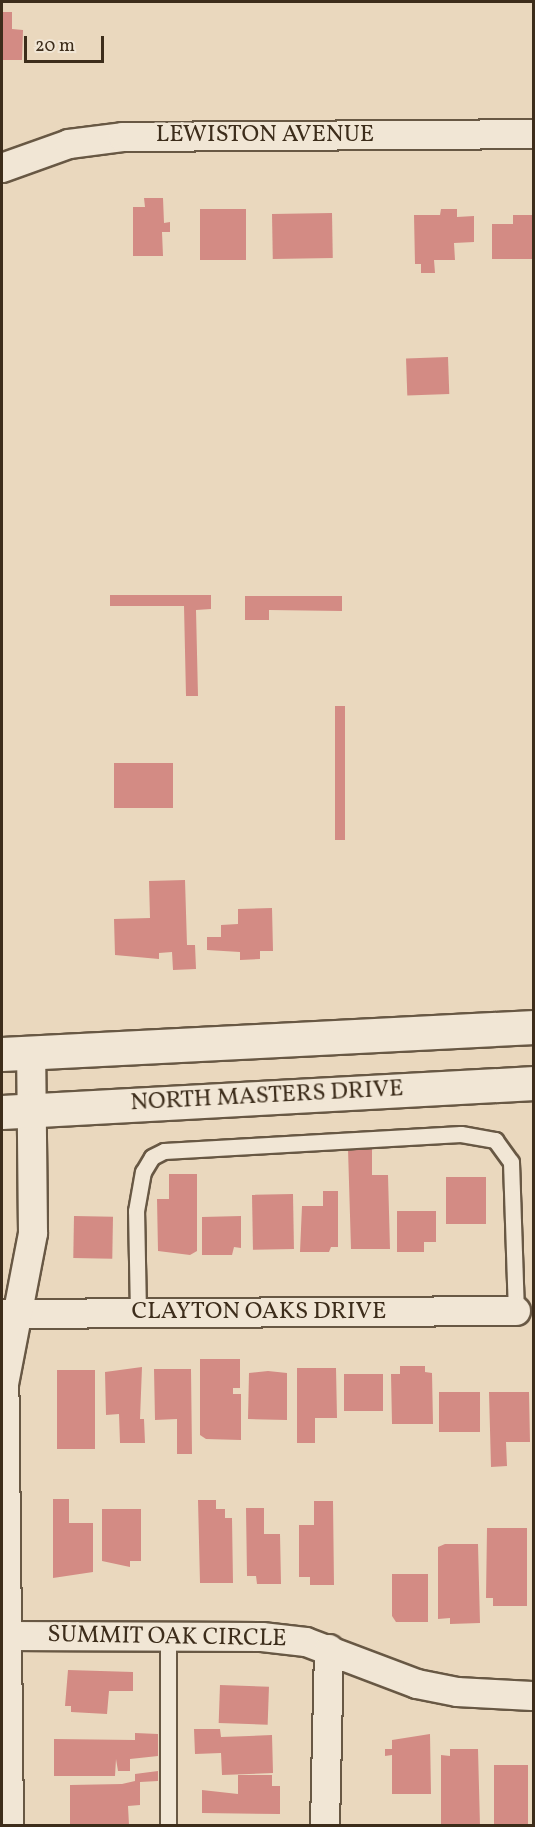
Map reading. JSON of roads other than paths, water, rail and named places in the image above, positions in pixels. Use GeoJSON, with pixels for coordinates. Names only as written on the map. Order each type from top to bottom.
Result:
{"type":"FeatureCollection","features":[{"type":"Feature","properties":{"kind":"main road"},"geometry":{"type":"LineString","coordinates":[[16,1054],[534,1027]]}},
{"type":"Feature","properties":{"kind":"main road","name":"NORTH MASTERS DRIVE"},"geometry":{"type":"LineString","coordinates":[[17,1112],[534,1083]]}},
{"type":"Feature","properties":{"kind":"street","name":"LEWISTON AVENUE"},"geometry":{"type":"LineString","coordinates":[[2,168],[69,144],[123,137],[534,134]]}},
{"type":"Feature","properties":{"kind":"street"},"geometry":{"type":"LineString","coordinates":[[9,1826],[4,1384],[10,1314],[33,1233],[17,1112],[16,1054]]}},
{"type":"Feature","properties":{"kind":"street","name":"CLAYTON OAKS DRIVE"},"geometry":{"type":"LineString","coordinates":[[10,1314],[516,1311]]}},
{"type":"Feature","properties":{"kind":"street","name":"SUMMIT OAK CIRCLE"},"geometry":{"type":"LineString","coordinates":[[8,1636],[262,1637],[329,1648],[417,1684],[457,1692],[532,1696]]}},
{"type":"Feature","properties":{"kind":"street"},"geometry":{"type":"LineString","coordinates":[[325,1826],[329,1648]]}},
{"type":"Feature","properties":{"kind":"lane"},"geometry":{"type":"LineString","coordinates":[[138,1313],[136,1211],[142,1172],[152,1157],[164,1151],[461,1134],[495,1140],[512,1162],[516,1311]]}},
{"type":"Feature","properties":{"kind":"lane"},"geometry":{"type":"LineString","coordinates":[[168,1636],[168,1826]]}}]}
